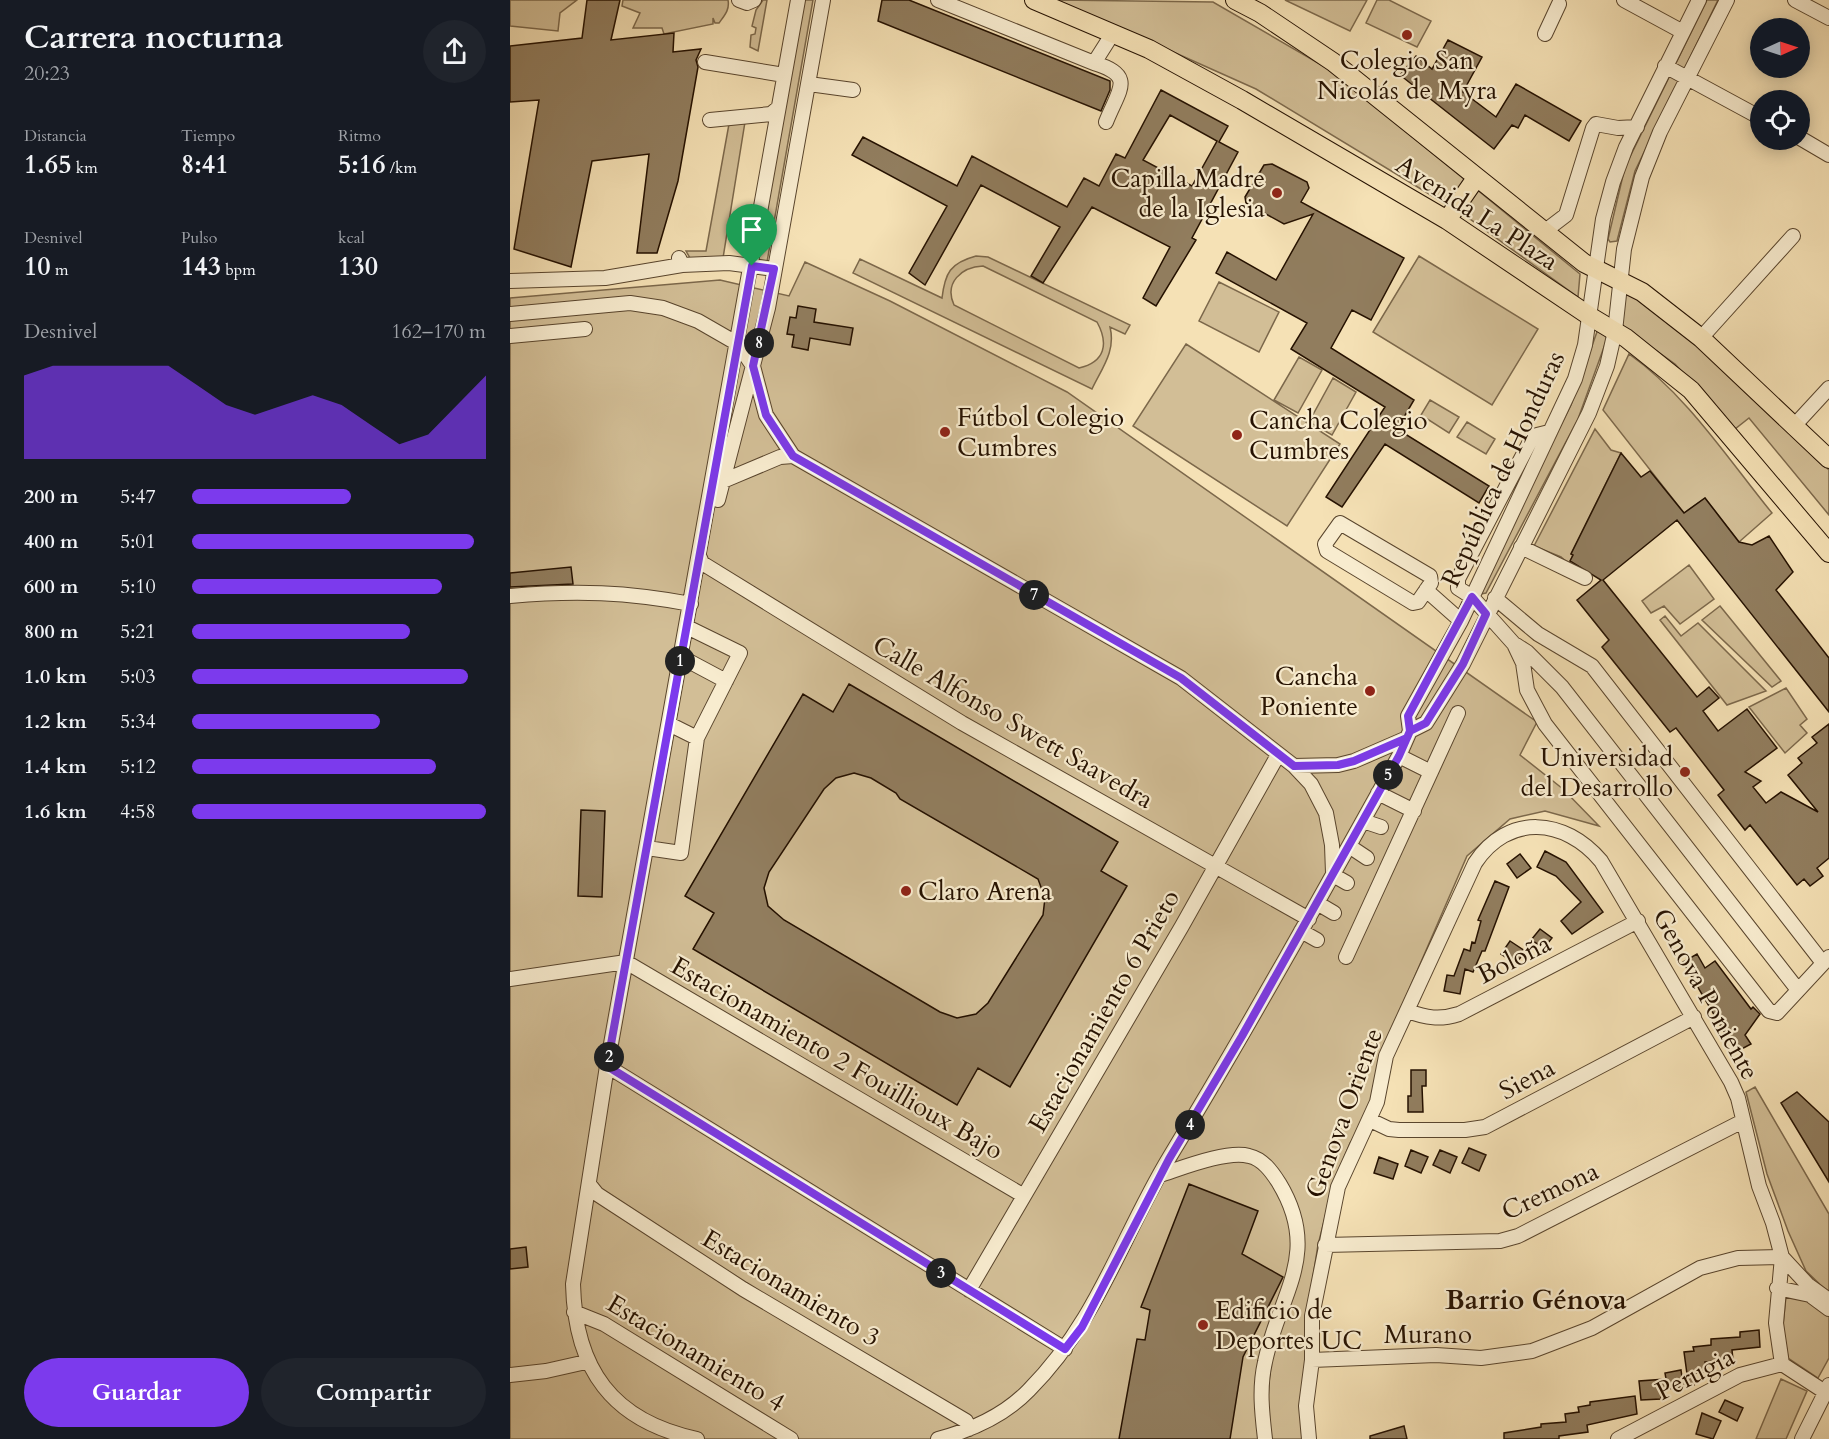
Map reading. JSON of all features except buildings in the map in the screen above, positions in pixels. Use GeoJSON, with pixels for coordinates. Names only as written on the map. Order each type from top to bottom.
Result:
{"type":"FeatureCollection","features":[{"type":"Feature","properties":{"kind":"main road","name":"Avenida La Plaza"},"geometry":{"type":"LineString","coordinates":[[1235,0],[1260,13],[1333,62],[1476,178],[1597,270],[1642,292],[1701,338],[1829,459]]}},
{"type":"Feature","properties":{"kind":"main road","name":"Avenida La Plaza"},"geometry":{"type":"LineString","coordinates":[[1039,1],[1149,49],[1242,100],[1447,220],[1653,357],[1691,390],[1829,553]]}},
{"type":"Feature","properties":{"kind":"main road"},"geometry":{"type":"LineString","coordinates":[[1447,220],[1476,178]]}},
{"type":"Feature","properties":{"kind":"street"},"geometry":{"type":"LineString","coordinates":[[739,0],[747,3],[754,0]]}},
{"type":"Feature","properties":{"kind":"street"},"geometry":{"type":"LineString","coordinates":[[697,1439],[678,1437],[633,1415],[610,1394],[586,1362],[579,1342],[574,1312],[573,1284],[607,1066],[681,657],[701,561],[777,109],[798,0]]}},
{"type":"Feature","properties":{"kind":"street"},"geometry":{"type":"LineString","coordinates":[[701,561],[767,311],[823,0]]}},
{"type":"Feature","properties":{"kind":"street"},"geometry":{"type":"LineString","coordinates":[[938,0],[1113,69],[1120,74],[1122,81],[1106,122]]}},
{"type":"Feature","properties":{"kind":"street"},"geometry":{"type":"LineString","coordinates":[[1624,0],[1683,32]]}},
{"type":"Feature","properties":{"kind":"street","name":"República de Honduras"},"geometry":{"type":"LineString","coordinates":[[938,1439],[969,1429],[1004,1412],[1029,1391],[1082,1327],[1160,1175],[1305,925],[1399,756],[1409,734],[1408,716],[1461,621],[1575,379],[1590,317],[1603,219],[1611,191],[1626,147],[1699,0]]}},
{"type":"Feature","properties":{"kind":"street","name":"República de Honduras"},"geometry":{"type":"LineString","coordinates":[[1431,715],[1463,664],[1486,614],[1590,413],[1607,366],[1615,331],[1624,249],[1642,177],[1660,132],[1727,0]]}},
{"type":"Feature","properties":{"kind":"street"},"geometry":{"type":"LineString","coordinates":[[1795,0],[1829,18]]}},
{"type":"Feature","properties":{"kind":"street"},"geometry":{"type":"LineString","coordinates":[[1545,34],[1557,2]]}},
{"type":"Feature","properties":{"kind":"street"},"geometry":{"type":"LineString","coordinates":[[1094,63],[1113,33]]}},
{"type":"Feature","properties":{"kind":"street"},"geometry":{"type":"LineString","coordinates":[[705,62],[784,75]]}},
{"type":"Feature","properties":{"kind":"street"},"geometry":{"type":"LineString","coordinates":[[1665,66],[1686,80],[1750,112]]}},
{"type":"Feature","properties":{"kind":"street"},"geometry":{"type":"LineString","coordinates":[[809,84],[853,90]]}},
{"type":"Feature","properties":{"kind":"street"},"geometry":{"type":"LineString","coordinates":[[710,120],[771,114],[777,109]]}},
{"type":"Feature","properties":{"kind":"street"},"geometry":{"type":"LineString","coordinates":[[1545,231],[1566,215],[1596,124],[1618,128],[1637,127]]}},
{"type":"Feature","properties":{"kind":"street"},"geometry":{"type":"LineString","coordinates":[[1810,144],[1829,155]]}},
{"type":"Feature","properties":{"kind":"street"},"geometry":{"type":"LineString","coordinates":[[757,231],[780,234]]}},
{"type":"Feature","properties":{"kind":"street"},"geometry":{"type":"LineString","coordinates":[[1701,338],[1793,236]]}},
{"type":"Feature","properties":{"kind":"street"},"geometry":{"type":"LineString","coordinates":[[510,281],[604,278],[680,262],[729,263],[774,269]]}},
{"type":"Feature","properties":{"kind":"street"},"geometry":{"type":"LineString","coordinates":[[510,314],[614,303],[645,305],[681,314],[738,344],[753,366],[766,415],[793,456],[1181,678],[1294,766],[1311,784],[1326,813],[1332,845],[1333,875],[1347,883]]}},
{"type":"Feature","properties":{"kind":"street"},"geometry":{"type":"LineString","coordinates":[[510,336],[585,329]]}},
{"type":"Feature","properties":{"kind":"street"},"geometry":{"type":"LineString","coordinates":[[1793,427],[1829,388]]}},
{"type":"Feature","properties":{"kind":"street"},"geometry":{"type":"LineString","coordinates":[[1549,432],[1533,436],[1458,579],[1458,588],[1472,597],[1514,644],[1527,652],[1562,687],[1798,990]]}},
{"type":"Feature","properties":{"kind":"street"},"geometry":{"type":"LineString","coordinates":[[723,480],[780,457],[793,456]]}},
{"type":"Feature","properties":{"kind":"street"},"geometry":{"type":"LineString","coordinates":[[1338,524],[1343,524],[1430,576],[1432,580],[1426,590],[1418,602],[1413,603],[1327,550],[1325,544],[1338,524]]}},
{"type":"Feature","properties":{"kind":"street"},"geometry":{"type":"LineString","coordinates":[[1521,547],[1585,578]]}},
{"type":"Feature","properties":{"kind":"street","name":"Calle Alfonso Swett Saavedra"},"geometry":{"type":"LineString","coordinates":[[701,561],[962,723],[1216,867],[1305,925],[1317,940]]}},
{"type":"Feature","properties":{"kind":"street"},"geometry":{"type":"LineString","coordinates":[[1426,590],[1461,621]]}},
{"type":"Feature","properties":{"kind":"street"},"geometry":{"type":"LineString","coordinates":[[510,596],[589,592],[648,595],[692,604]]}},
{"type":"Feature","properties":{"kind":"street"},"geometry":{"type":"LineString","coordinates":[[1495,598],[1538,634],[1592,666],[1683,784],[1826,960],[1777,1013],[1769,1011],[1545,724],[1527,690],[1523,663],[1514,644]]}},
{"type":"Feature","properties":{"kind":"street"},"geometry":{"type":"LineString","coordinates":[[647,848],[681,853],[697,738],[740,653],[687,627]]}},
{"type":"Feature","properties":{"kind":"street"},"geometry":{"type":"LineString","coordinates":[[1444,651],[1463,664]]}},
{"type":"Feature","properties":{"kind":"street"},"geometry":{"type":"LineString","coordinates":[[681,657],[726,681]]}},
{"type":"Feature","properties":{"kind":"street"},"geometry":{"type":"LineString","coordinates":[[1346,957],[1458,713]]}},
{"type":"Feature","properties":{"kind":"street"},"geometry":{"type":"LineString","coordinates":[[1294,766],[1338,765],[1354,761],[1409,734],[1426,723],[1431,715],[1439,723],[1447,738]]}},
{"type":"Feature","properties":{"kind":"street"},"geometry":{"type":"LineString","coordinates":[[669,724],[697,738]]}},
{"type":"Feature","properties":{"kind":"street","name":"Estacionamiento 6 Prieto"},"geometry":{"type":"LineString","coordinates":[[969,1290],[1216,867],[1278,755]]}},
{"type":"Feature","properties":{"kind":"street"},"geometry":{"type":"LineString","coordinates":[[1399,756],[1431,772]]}},
{"type":"Feature","properties":{"kind":"street"},"geometry":{"type":"LineString","coordinates":[[1378,793],[1414,811]]}},
{"type":"Feature","properties":{"kind":"street"},"geometry":{"type":"LineString","coordinates":[[1363,821],[1382,827]]}},
{"type":"Feature","properties":{"kind":"street","name":"Genova Poniente"},"geometry":{"type":"LineString","coordinates":[[1510,833],[1532,827],[1544,827],[1578,838],[1601,861],[1731,1082],[1759,1186],[1773,1223],[1782,1257],[1777,1288],[1776,1323],[1782,1364]]}},
{"type":"Feature","properties":{"kind":"street","name":"Genova Oriente"},"geometry":{"type":"LineString","coordinates":[[1309,1439],[1306,1406],[1312,1360],[1312,1316],[1338,1187],[1355,1145],[1370,1120],[1377,1102],[1386,1056],[1475,863],[1489,847],[1510,833]]}},
{"type":"Feature","properties":{"kind":"street"},"geometry":{"type":"LineString","coordinates":[[1349,846],[1366,858]]}},
{"type":"Feature","properties":{"kind":"street"},"geometry":{"type":"LineString","coordinates":[[1317,903],[1334,913]]}},
{"type":"Feature","properties":{"kind":"street","name":"Boloña"},"geometry":{"type":"LineString","coordinates":[[1408,1011],[1433,1018],[1446,1018],[1459,1014],[1638,921]]}},
{"type":"Feature","properties":{"kind":"street"},"geometry":{"type":"LineString","coordinates":[[510,979],[626,962]]}},
{"type":"Feature","properties":{"kind":"street","name":"Estacionamiento 2 Fouillioux Bajo"},"geometry":{"type":"LineString","coordinates":[[626,962],[1024,1196]]}},
{"type":"Feature","properties":{"kind":"street","name":"Siena"},"geometry":{"type":"LineString","coordinates":[[1370,1120],[1389,1129],[1399,1130],[1465,1130],[1485,1127],[1694,1017]]}},
{"type":"Feature","properties":{"kind":"street"},"geometry":{"type":"LineString","coordinates":[[607,1066],[1065,1349]]}},
{"type":"Feature","properties":{"kind":"street","name":"Cremona"},"geometry":{"type":"LineString","coordinates":[[1325,1245],[1500,1241],[1518,1236],[1743,1121]]}},
{"type":"Feature","properties":{"kind":"street"},"geometry":{"type":"LineString","coordinates":[[1160,1175],[1214,1158],[1249,1156],[1270,1168],[1288,1198],[1297,1234],[1295,1275],[1265,1361],[1260,1398],[1265,1439]]}},
{"type":"Feature","properties":{"kind":"street","name":"Estacionamiento 3"},"geometry":{"type":"LineString","coordinates":[[589,1184],[597,1194],[743,1289],[966,1421],[969,1429]]}},
{"type":"Feature","properties":{"kind":"street"},"geometry":{"type":"LineString","coordinates":[[1782,1257],[1808,1285],[1829,1300]]}},
{"type":"Feature","properties":{"kind":"street","name":"Murano"},"geometry":{"type":"LineString","coordinates":[[1312,1360],[1436,1355],[1480,1359],[1532,1351],[1592,1328],[1700,1268],[1738,1258],[1782,1257]]}},
{"type":"Feature","properties":{"kind":"street"},"geometry":{"type":"LineString","coordinates":[[1777,1288],[1810,1295],[1829,1310]]}},
{"type":"Feature","properties":{"kind":"street","name":"Estacionamiento 4"},"geometry":{"type":"LineString","coordinates":[[574,1312],[604,1324],[791,1439]]}},
{"type":"Feature","properties":{"kind":"street"},"geometry":{"type":"LineString","coordinates":[[510,1376],[586,1362]]}},
{"type":"Feature","properties":{"kind":"street"},"geometry":{"type":"LineString","coordinates":[[1782,1364],[1827,1388],[1802,1439]]}},
{"type":"Feature","properties":{"kind":"street","name":"Perugia"},"geometry":{"type":"LineString","coordinates":[[1618,1439],[1740,1375],[1782,1364]]}},
{"type":"Feature","properties":{"kind":"shaded area"},"geometry":{"type":"Polygon","coordinates":[[[510,0],[577,0],[560,13],[558,31],[510,26],[510,0]]]}},
{"type":"Feature","properties":{"kind":"shaded area"},"geometry":{"type":"Polygon","coordinates":[[[623,0],[728,0],[728,7],[719,23],[715,23],[713,18],[713,24],[664,34],[662,28],[633,28],[640,13],[622,6],[623,0]]]}},
{"type":"Feature","properties":{"kind":"shaded area"},"geometry":{"type":"Polygon","coordinates":[[[763,0],[767,0],[758,51],[750,47],[751,35],[755,34],[756,28],[752,26],[756,10],[763,0]]]}},
{"type":"Feature","properties":{"kind":"shaded area"},"geometry":{"type":"Polygon","coordinates":[[[803,0],[813,0],[767,262],[758,260],[803,0]]]}},
{"type":"Feature","properties":{"kind":"shaded area"},"geometry":{"type":"Polygon","coordinates":[[[1057,0],[1213,2],[1332,71],[1580,274],[1578,297],[1467,217],[1256,89],[1057,0]]]}},
{"type":"Feature","properties":{"kind":"shaded area","name":"Colegio San Nicolás de Myra"},"geometry":{"type":"Polygon","coordinates":[[[1285,0],[1367,0],[1350,31],[1285,0]]]}},
{"type":"Feature","properties":{"kind":"shaded area","name":"Colegio San Nicolás de Myra"},"geometry":{"type":"Polygon","coordinates":[[[1377,0],[1389,0],[1431,21],[1417,47],[1366,23],[1377,0]]]}},
{"type":"Feature","properties":{"kind":"shaded area"},"geometry":{"type":"Polygon","coordinates":[[[1707,0],[1718,0],[1635,171],[1617,241],[1610,242],[1608,239],[1625,167],[1707,0]]]}},
{"type":"Feature","properties":{"kind":"shaded area"},"geometry":{"type":"Polygon","coordinates":[[[745,122],[723,258],[690,258],[686,251],[706,251],[729,124],[745,122]]]}},
{"type":"Feature","properties":{"kind":"shaded area"},"geometry":{"type":"Polygon","coordinates":[[[976,256],[988,257],[1130,325],[1125,334],[1110,327],[1110,352],[1092,389],[853,273],[860,259],[942,298],[950,270],[976,256]],[[983,266],[968,269],[962,273],[956,278],[951,290],[954,305],[1079,368],[1094,361],[1102,351],[1103,338],[1097,322],[983,266]]]}},
{"type":"Feature","properties":{"kind":"shaded area","name":"Cancha Colegio Cumbres"},"geometry":{"type":"Polygon","coordinates":[[[1419,256],[1538,329],[1492,405],[1373,332],[1419,256]]]}},
{"type":"Feature","properties":{"kind":"shaded area"},"geometry":{"type":"Polygon","coordinates":[[[805,262],[890,301],[1067,392],[1537,722],[1520,755],[1563,789],[1599,826],[1545,811],[1510,819],[1467,856],[1401,1008],[1366,1120],[1350,1143],[1334,1182],[1318,1245],[1306,1321],[1307,1362],[1300,1400],[1302,1439],[510,1439],[510,298],[720,280],[789,296],[805,262]]]}},
{"type":"Feature","properties":{"kind":"shaded area"},"geometry":{"type":"Polygon","coordinates":[[[1219,282],[1279,312],[1259,352],[1199,321],[1219,282]]]}},
{"type":"Feature","properties":{"kind":"shaded area"},"geometry":{"type":"Polygon","coordinates":[[[1625,289],[1684,333],[1829,470],[1829,515],[1749,418],[1735,429],[1675,364],[1622,326],[1625,289]]]}},
{"type":"Feature","properties":{"kind":"shaded area"},"geometry":{"type":"Polygon","coordinates":[[[1598,329],[1608,336],[1578,419],[1486,593],[1481,594],[1478,590],[1571,405],[1598,329]]]}},
{"type":"Feature","properties":{"kind":"shaded area","name":"Cancha Colegio Cumbres"},"geometry":{"type":"Polygon","coordinates":[[[1186,344],[1340,444],[1287,526],[1133,426],[1186,344]]]}},
{"type":"Feature","properties":{"kind":"shaded area"},"geometry":{"type":"Polygon","coordinates":[[[1629,354],[1650,370],[1688,408],[1772,513],[1739,542],[1705,498],[1684,513],[1603,410],[1629,354]]]}},
{"type":"Feature","properties":{"kind":"shaded area"},"geometry":{"type":"Polygon","coordinates":[[[1299,357],[1322,370],[1298,413],[1274,400],[1299,357]]]}},
{"type":"Feature","properties":{"kind":"shaded area"},"geometry":{"type":"Polygon","coordinates":[[[1333,378],[1356,392],[1332,435],[1309,422],[1333,378]]]}},
{"type":"Feature","properties":{"kind":"shaded area"},"geometry":{"type":"Polygon","coordinates":[[[1430,400],[1459,417],[1449,433],[1421,415],[1430,400]]]}},
{"type":"Feature","properties":{"kind":"shaded area"},"geometry":{"type":"Polygon","coordinates":[[[1467,422],[1495,439],[1486,454],[1457,437],[1467,422]]]}},
{"type":"Feature","properties":{"kind":"shaded area"},"geometry":{"type":"Polygon","coordinates":[[[1595,429],[1611,450],[1621,453],[1571,554],[1573,555],[1569,564],[1561,557],[1534,546],[1595,429]]]}},
{"type":"Feature","properties":{"kind":"shaded area"},"geometry":{"type":"Polygon","coordinates":[[[1689,565],[1714,599],[1680,624],[1664,606],[1651,613],[1642,601],[1689,565]]]}},
{"type":"Feature","properties":{"kind":"shaded area"},"geometry":{"type":"Polygon","coordinates":[[[1720,606],[1781,681],[1772,687],[1702,620],[1720,606]]]}},
{"type":"Feature","properties":{"kind":"shaded area"},"geometry":{"type":"Polygon","coordinates":[[[1665,616],[1681,636],[1698,623],[1766,691],[1727,705],[1660,620],[1665,616]]]}},
{"type":"Feature","properties":{"kind":"shaded area"},"geometry":{"type":"Polygon","coordinates":[[[1786,688],[1807,719],[1800,725],[1807,733],[1785,753],[1749,707],[1786,688]]]}},
{"type":"Feature","properties":{"kind":"shaded area"},"geometry":{"type":"Polygon","coordinates":[[[1755,1087],[1829,1214],[1829,1293],[1806,1271],[1767,1174],[1746,1092],[1755,1087]]]}},
{"type":"Feature","properties":{"kind":"shaded area"},"geometry":{"type":"Polygon","coordinates":[[[1786,1296],[1809,1300],[1829,1316],[1829,1358],[1818,1378],[1788,1358],[1783,1326],[1786,1296]]]}},
{"type":"Feature","properties":{"kind":"shaded area"},"geometry":{"type":"Polygon","coordinates":[[[1781,1379],[1807,1391],[1786,1439],[1756,1439],[1781,1379]]]}},
{"type":"Feature","properties":{"kind":"place","name":"Colegio San Nicolás de Myra"},"geometry":{"type":"Point","coordinates":[1407,35]}},
{"type":"Feature","properties":{"kind":"place","name":"Capilla Madre de la Iglesia"},"geometry":{"type":"Point","coordinates":[1277,193]}},
{"type":"Feature","properties":{"kind":"place","name":"Fútbol Colegio Cumbres"},"geometry":{"type":"Point","coordinates":[945,432]}},
{"type":"Feature","properties":{"kind":"place","name":"Cancha Colegio Cumbres"},"geometry":{"type":"Point","coordinates":[1237,435]}},
{"type":"Feature","properties":{"kind":"place","name":"Cancha Poniente"},"geometry":{"type":"Point","coordinates":[1370,691]}},
{"type":"Feature","properties":{"kind":"place","name":"Universidad del Desarrollo"},"geometry":{"type":"Point","coordinates":[1685,772]}},
{"type":"Feature","properties":{"kind":"place","name":"Claro Arena"},"geometry":{"type":"Point","coordinates":[906,891]}},
{"type":"Feature","properties":{"kind":"place","name":"Edificio de Deportes UC"},"geometry":{"type":"Point","coordinates":[1203,1325]}},
{"type":"Feature","properties":{"kind":"district","name":"Barrio Génova"},"geometry":{"type":"Point","coordinates":[1536,1300]}},
{"type":"Feature","properties":{"kind":"route"},"geometry":{"type":"LineString","coordinates":[[752,266],[607,1066],[1065,1349],[1082,1327],[1169,1159],[1309,919],[1399,756],[1410,731],[1426,723],[1463,664],[1486,614],[1472,597],[1408,716],[1410,731],[1407,738],[1354,761],[1338,765],[1294,766],[1181,678],[812,469],[793,456],[775,432],[766,415],[753,366],[768,308],[774,269],[752,266]]}}]}
